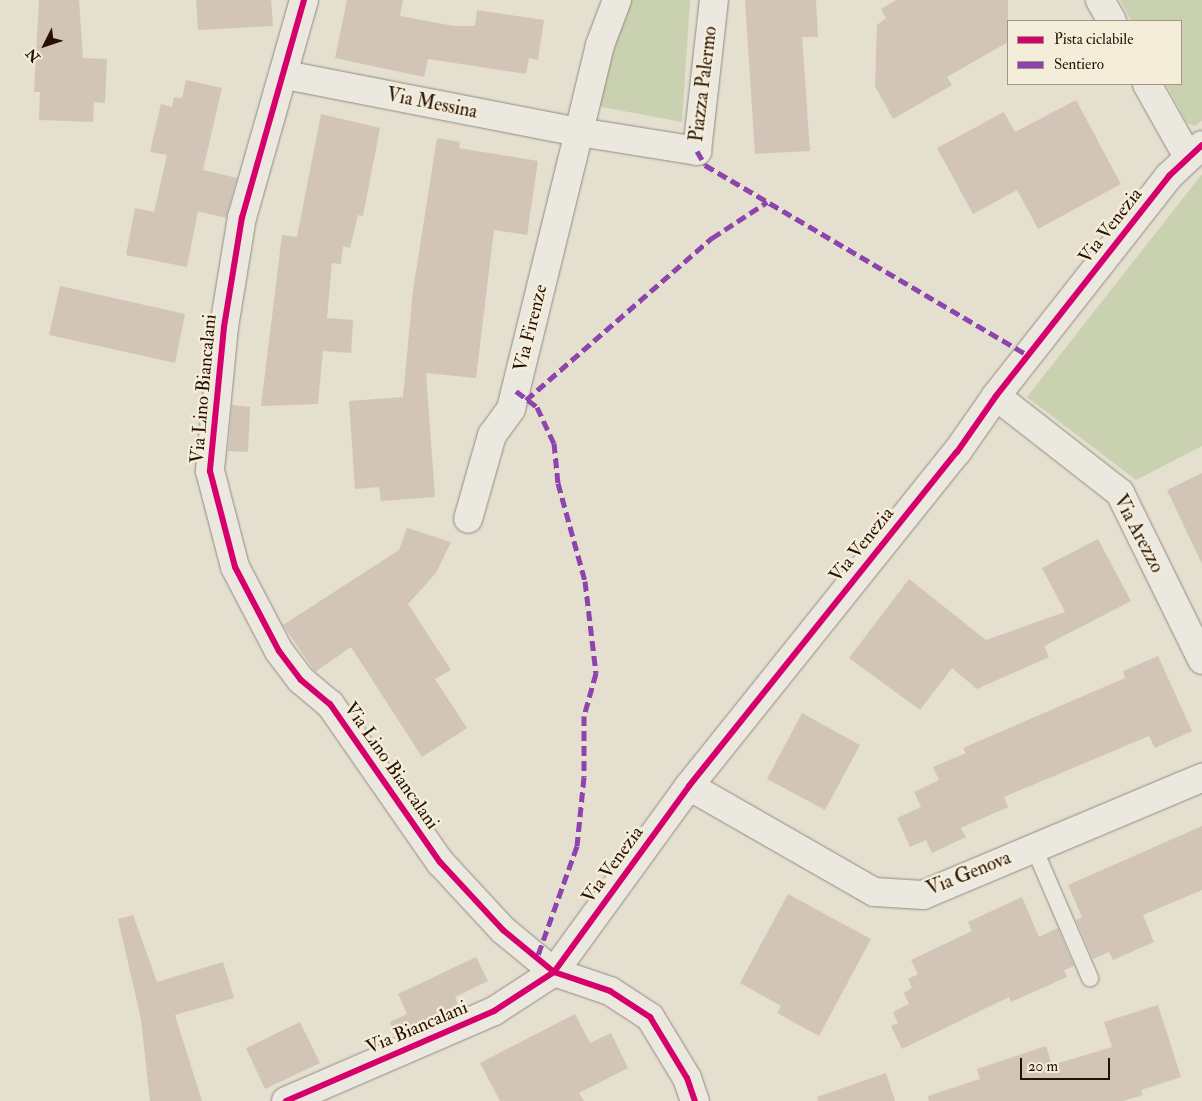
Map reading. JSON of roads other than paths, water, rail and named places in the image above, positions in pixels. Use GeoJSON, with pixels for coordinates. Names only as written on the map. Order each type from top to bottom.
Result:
{"type":"FeatureCollection","features":[{"type":"Feature","properties":{"kind":"street","name":"Via Lino Biancalani"},"geometry":{"type":"LineString","coordinates":[[304,0],[285,75],[242,217],[224,327],[210,470],[235,567],[279,650],[301,680],[330,704],[440,862],[503,930],[554,972]]}},
{"type":"Feature","properties":{"kind":"street"},"geometry":{"type":"LineString","coordinates":[[579,132],[600,45],[617,0]]}},
{"type":"Feature","properties":{"kind":"street","name":"Piazza Palermo"},"geometry":{"type":"LineString","coordinates":[[579,132],[697,151],[714,0]]}},
{"type":"Feature","properties":{"kind":"street"},"geometry":{"type":"LineString","coordinates":[[1100,0],[1111,20]]}},
{"type":"Feature","properties":{"kind":"street","name":"Via Messina"},"geometry":{"type":"LineString","coordinates":[[285,75],[579,132]]}},
{"type":"Feature","properties":{"kind":"street"},"geometry":{"type":"LineString","coordinates":[[1147,85],[1195,151]]}},
{"type":"Feature","properties":{"kind":"street","name":"Via Firenze"},"geometry":{"type":"LineString","coordinates":[[468,519],[492,435],[511,409],[579,132]]}},
{"type":"Feature","properties":{"kind":"street","name":"Via Venezia"},"geometry":{"type":"LineString","coordinates":[[554,972],[689,786],[957,452],[996,396],[1195,151]]}},
{"type":"Feature","properties":{"kind":"street","name":"Via Arezzo"},"geometry":{"type":"LineString","coordinates":[[996,396],[1120,494],[1202,660]]}},
{"type":"Feature","properties":{"kind":"street","name":"Via Genova"},"geometry":{"type":"LineString","coordinates":[[689,786],[874,892],[923,894],[1202,778]]}},
{"type":"Feature","properties":{"kind":"street"},"geometry":{"type":"LineString","coordinates":[[554,972],[610,991],[650,1017],[687,1078],[695,1101]]}},
{"type":"Feature","properties":{"kind":"street","name":"Via Biancalani"},"geometry":{"type":"LineString","coordinates":[[286,1101],[494,1011],[554,972]]}},
{"type":"Feature","properties":{"kind":"lane"},"geometry":{"type":"LineString","coordinates":[[1034,848],[1090,978]]}}]}
